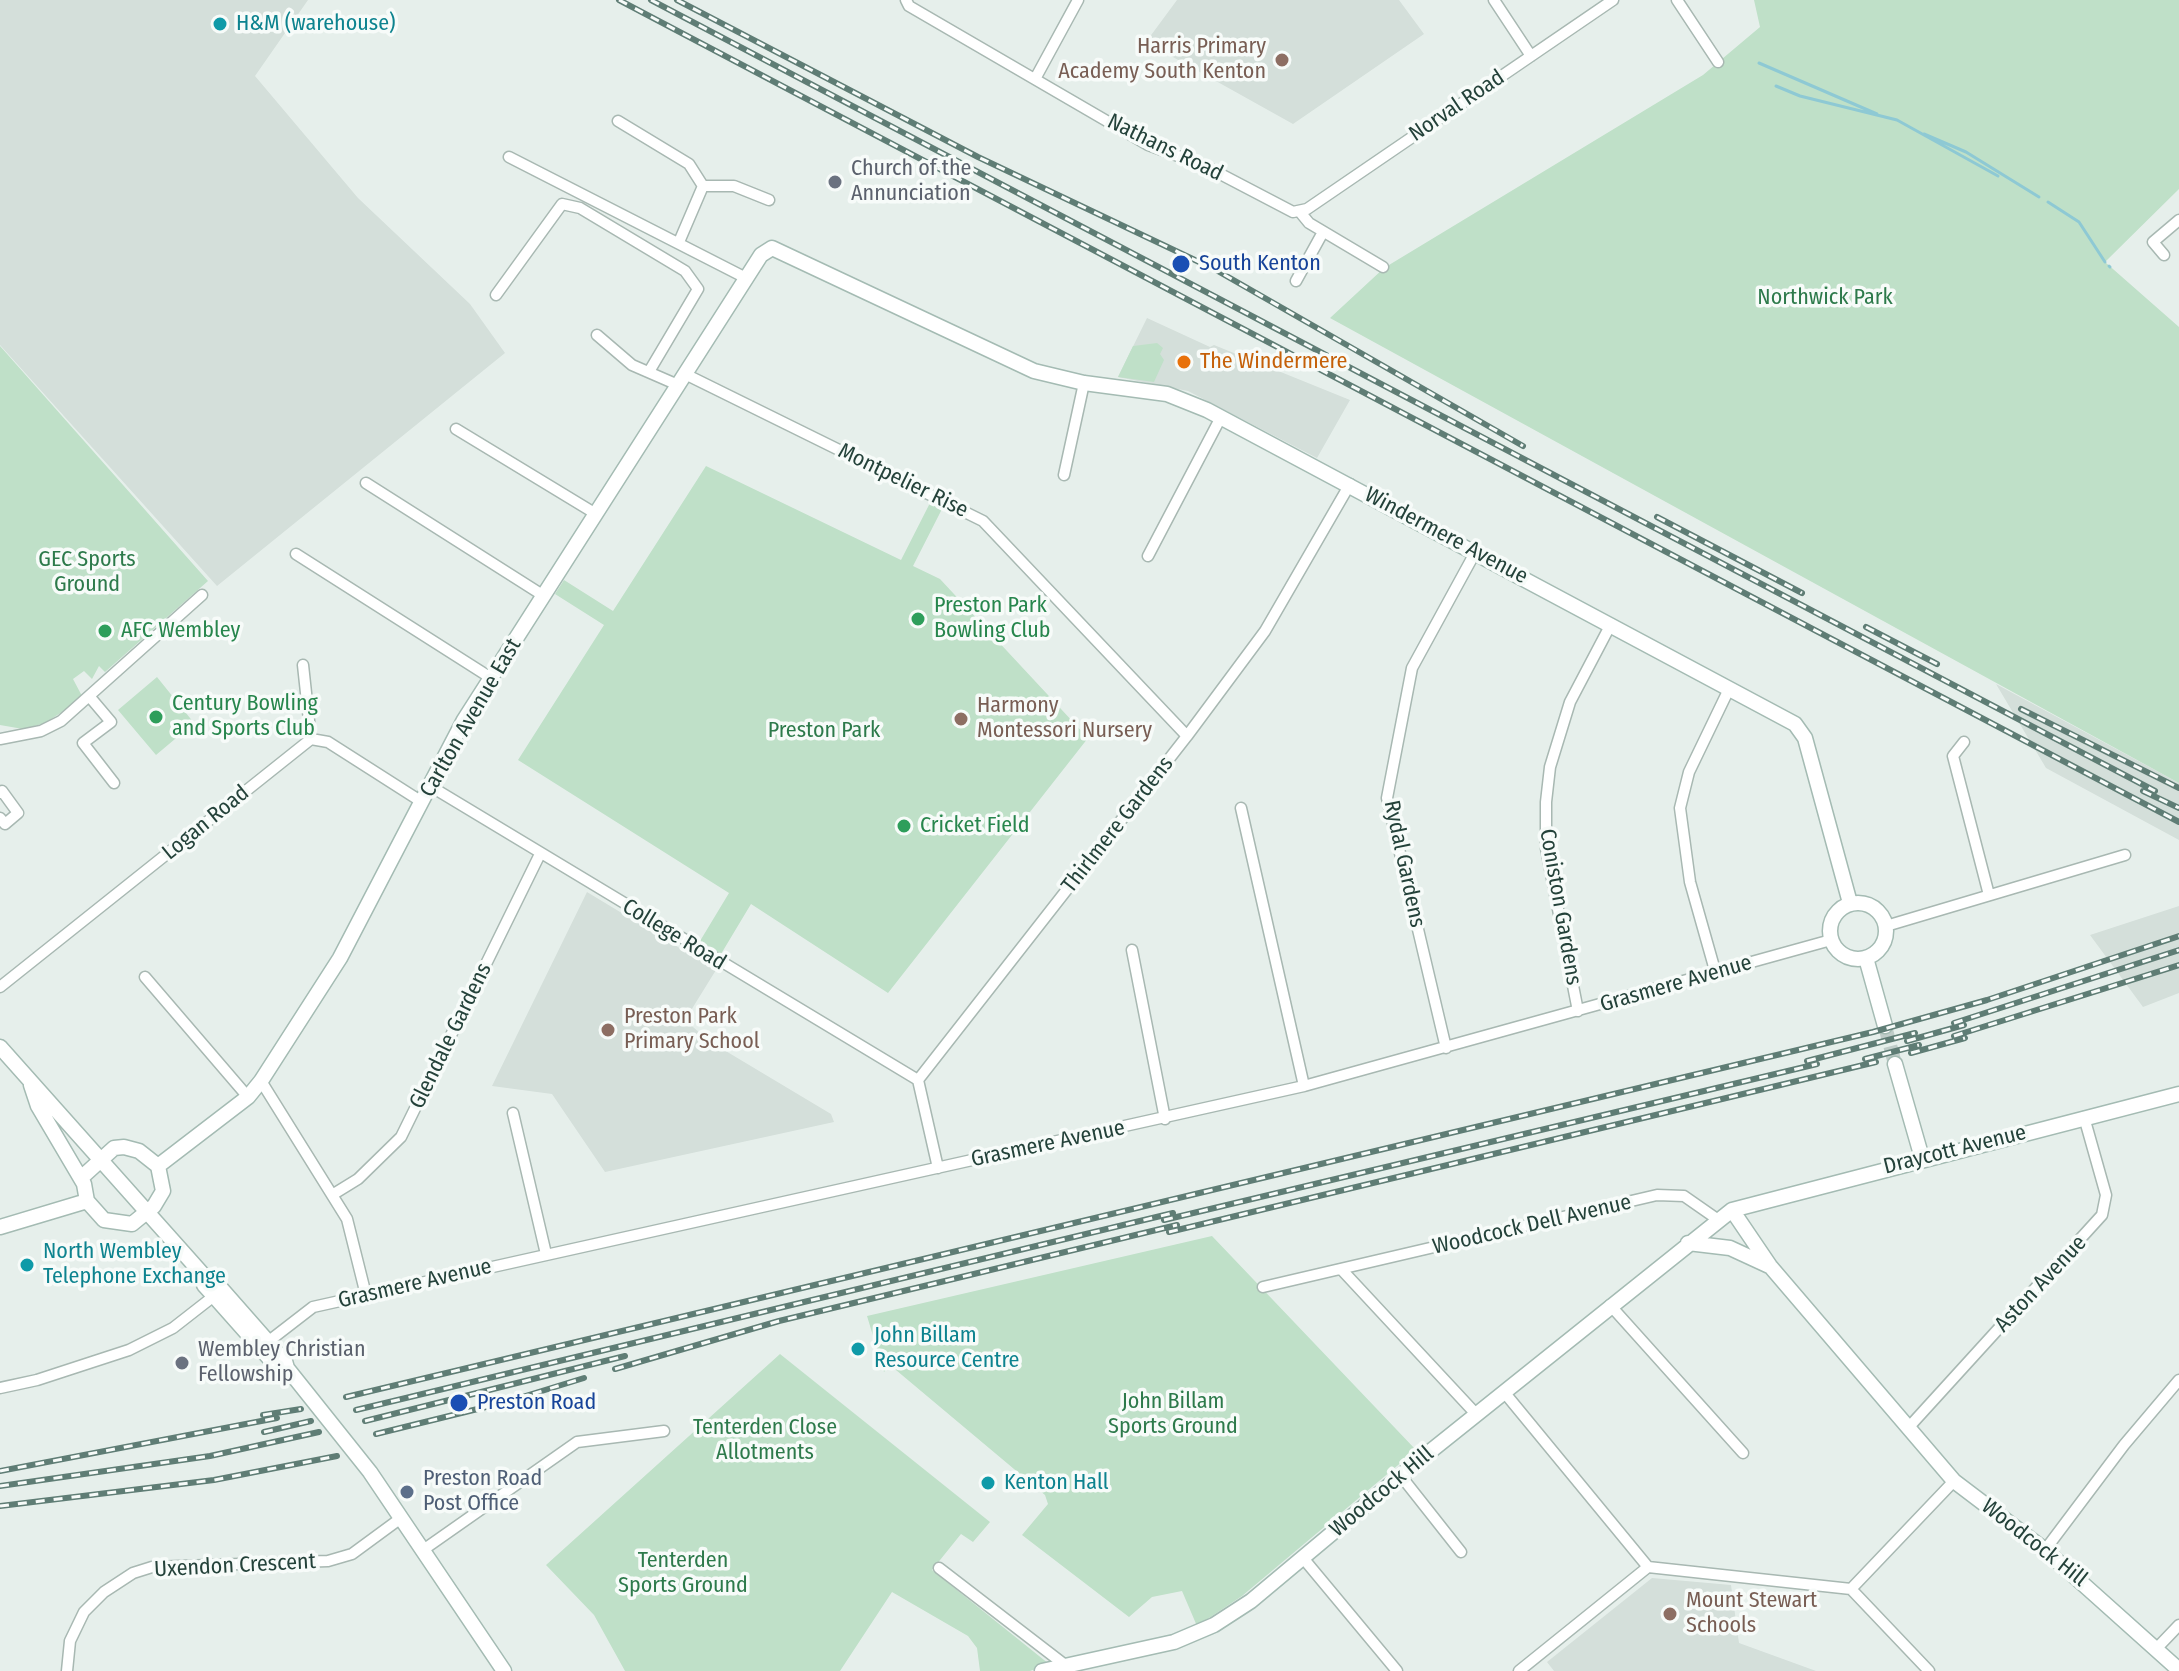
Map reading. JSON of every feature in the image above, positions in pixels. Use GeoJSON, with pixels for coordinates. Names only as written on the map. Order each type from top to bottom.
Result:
{"type":"FeatureCollection","features":[{"type":"Feature","properties":{"kind":"street","name":"Nathans Road"},"geometry":{"type":"LineString","coordinates":[[906,0],[1148,145],[1205,166],[1285,211],[1300,212],[1323,232],[1383,267]]}},
{"type":"Feature","properties":{"kind":"street"},"geometry":{"type":"LineString","coordinates":[[1035,79],[1078,0]]}},
{"type":"Feature","properties":{"kind":"street"},"geometry":{"type":"LineString","coordinates":[[1494,0],[1531,56]]}},
{"type":"Feature","properties":{"kind":"street","name":"Norval Road"},"geometry":{"type":"LineString","coordinates":[[1300,212],[1613,0]]}},
{"type":"Feature","properties":{"kind":"street"},"geometry":{"type":"LineString","coordinates":[[1677,0],[1718,62]]}},
{"type":"Feature","properties":{"kind":"street"},"geometry":{"type":"LineString","coordinates":[[618,121],[689,164],[703,186]]}},
{"type":"Feature","properties":{"kind":"street"},"geometry":{"type":"LineString","coordinates":[[509,157],[746,278]]}},
{"type":"Feature","properties":{"kind":"street"},"geometry":{"type":"LineString","coordinates":[[703,186],[734,186],[769,200]]}},
{"type":"Feature","properties":{"kind":"street"},"geometry":{"type":"LineString","coordinates":[[679,242],[703,186]]}},
{"type":"Feature","properties":{"kind":"street"},"geometry":{"type":"LineString","coordinates":[[496,295],[562,204],[580,208],[685,271],[698,289],[650,370]]}},
{"type":"Feature","properties":{"kind":"street"},"geometry":{"type":"LineString","coordinates":[[2164,255],[2153,242],[2179,220]]}},
{"type":"Feature","properties":{"kind":"street"},"geometry":{"type":"LineString","coordinates":[[1296,281],[1323,232]]}},
{"type":"Feature","properties":{"kind":"street","name":"Windermere Avenue"},"geometry":{"type":"LineString","coordinates":[[765,250],[777,249],[1010,362],[1084,383],[1167,394],[1221,417],[1795,724],[1805,738],[1850,903]]}},
{"type":"Feature","properties":{"kind":"street","name":"Carlton Avenue East"},"geometry":{"type":"LineString","coordinates":[[158,1166],[248,1097],[261,1081],[340,958],[430,786],[491,678],[765,250]]}},
{"type":"Feature","properties":{"kind":"street","name":"Montpelier Rise"},"geometry":{"type":"LineString","coordinates":[[597,335],[632,365],[682,379],[983,521],[1187,736]]}},
{"type":"Feature","properties":{"kind":"street"},"geometry":{"type":"LineString","coordinates":[[1064,475],[1084,383]]}},
{"type":"Feature","properties":{"kind":"street"},"geometry":{"type":"LineString","coordinates":[[1148,556],[1221,417]]}},
{"type":"Feature","properties":{"kind":"street"},"geometry":{"type":"LineString","coordinates":[[456,429],[596,514]]}},
{"type":"Feature","properties":{"kind":"street"},"geometry":{"type":"LineString","coordinates":[[366,483],[544,596]]}},
{"type":"Feature","properties":{"kind":"street","name":"Thirlmere Gardens"},"geometry":{"type":"LineString","coordinates":[[918,1080],[1187,736],[1265,631],[1350,484]]}},
{"type":"Feature","properties":{"kind":"street","name":"Rydal Gardens"},"geometry":{"type":"LineString","coordinates":[[1446,1048],[1387,798],[1412,668],[1476,551]]}},
{"type":"Feature","properties":{"kind":"street"},"geometry":{"type":"LineString","coordinates":[[296,554],[491,678]]}},
{"type":"Feature","properties":{"kind":"street"},"geometry":{"type":"LineString","coordinates":[[0,739],[41,731],[61,721],[202,595]]}},
{"type":"Feature","properties":{"kind":"street","name":"Coniston Gardens"},"geometry":{"type":"LineString","coordinates":[[1578,1011],[1546,848],[1546,802],[1550,767],[1570,702],[1611,624]]}},
{"type":"Feature","properties":{"kind":"street"},"geometry":{"type":"LineString","coordinates":[[303,665],[311,739],[328,742],[422,802]]}},
{"type":"Feature","properties":{"kind":"street"},"geometry":{"type":"LineString","coordinates":[[1716,974],[1690,882],[1680,808],[1695,759],[1729,689]]}},
{"type":"Feature","properties":{"kind":"street"},"geometry":{"type":"LineString","coordinates":[[89,696],[111,722],[83,743],[114,783]]}},
{"type":"Feature","properties":{"kind":"street","name":"Logan Road"},"geometry":{"type":"LineString","coordinates":[[0,987],[311,739]]}},
{"type":"Feature","properties":{"kind":"street"},"geometry":{"type":"LineString","coordinates":[[1964,742],[1953,756],[1989,895]]}},
{"type":"Feature","properties":{"kind":"street","name":"College Road"},"geometry":{"type":"LineString","coordinates":[[430,786],[918,1080]]}},
{"type":"Feature","properties":{"kind":"street"},"geometry":{"type":"LineString","coordinates":[[0,793],[2,791],[18,813],[5,824],[0,818]]}},
{"type":"Feature","properties":{"kind":"street"},"geometry":{"type":"LineString","coordinates":[[1241,808],[1304,1086]]}},
{"type":"Feature","properties":{"kind":"street","name":"Glendale Gardens"},"geometry":{"type":"LineString","coordinates":[[332,1195],[358,1179],[401,1137],[540,854]]}},
{"type":"Feature","properties":{"kind":"street"},"geometry":{"type":"LineString","coordinates":[[1886,926],[2125,855]]}},
{"type":"Feature","properties":{"kind":"street"},"geometry":{"type":"LineString","coordinates":[[1850,903],[1870,905],[1878,910],[1886,926],[1883,943],[1866,958],[1847,957],[1831,940],[1832,920],[1850,903]]}},
{"type":"Feature","properties":{"kind":"street","name":"Grasmere Avenue"},"geometry":{"type":"LineString","coordinates":[[269,1341],[308,1308],[1304,1086],[1831,940]]}},
{"type":"Feature","properties":{"kind":"street"},"geometry":{"type":"LineString","coordinates":[[1132,950],[1165,1119]]}},
{"type":"Feature","properties":{"kind":"street"},"geometry":{"type":"LineString","coordinates":[[1866,958],[1885,1026]]}},
{"type":"Feature","properties":{"kind":"street"},"geometry":{"type":"LineString","coordinates":[[145,977],[248,1097]]}},
{"type":"Feature","properties":{"kind":"street"},"geometry":{"type":"LineString","coordinates":[[0,1047],[205,1277],[212,1278],[269,1341],[366,1467],[504,1671]]}},
{"type":"Feature","properties":{"kind":"street"},"geometry":{"type":"LineString","coordinates":[[1895,1064],[1922,1158]]}},
{"type":"Feature","properties":{"kind":"street"},"geometry":{"type":"LineString","coordinates":[[918,1080],[938,1168]]}},
{"type":"Feature","properties":{"kind":"street"},"geometry":{"type":"LineString","coordinates":[[30,1081],[38,1106],[81,1178],[87,1201],[104,1220],[132,1224],[148,1212],[163,1191],[158,1166],[139,1151],[124,1147],[114,1148],[81,1178]]}},
{"type":"Feature","properties":{"kind":"street"},"geometry":{"type":"LineString","coordinates":[[261,1081],[332,1195],[354,1240],[366,1295]]}},
{"type":"Feature","properties":{"kind":"street","name":"Draycott Avenue"},"geometry":{"type":"LineString","coordinates":[[1732,1210],[1922,1158],[2179,1094]]}},
{"type":"Feature","properties":{"kind":"street"},"geometry":{"type":"LineString","coordinates":[[513,1113],[546,1254]]}},
{"type":"Feature","properties":{"kind":"street","name":"Aston Avenue"},"geometry":{"type":"LineString","coordinates":[[1909,1427],[2097,1224],[2106,1205],[2106,1195],[2084,1117]]}},
{"type":"Feature","properties":{"kind":"street","name":"Woodcock Dell Avenue"},"geometry":{"type":"LineString","coordinates":[[1263,1287],[1657,1195],[1684,1196],[1717,1219]]}},
{"type":"Feature","properties":{"kind":"street"},"geometry":{"type":"LineString","coordinates":[[0,1227],[87,1201]]}},
{"type":"Feature","properties":{"kind":"street","name":"Woodcock Hill"},"geometry":{"type":"LineString","coordinates":[[1042,1671],[1174,1642],[1214,1625],[1251,1601],[1610,1305],[1732,1210],[1770,1266],[1954,1481],[2045,1550],[2179,1670]]}},
{"type":"Feature","properties":{"kind":"street","name":"Woodcock Hill"},"geometry":{"type":"LineString","coordinates":[[1688,1243],[1730,1248],[1770,1266]]}},
{"type":"Feature","properties":{"kind":"street"},"geometry":{"type":"LineString","coordinates":[[1342,1270],[1476,1414]]}},
{"type":"Feature","properties":{"kind":"street"},"geometry":{"type":"LineString","coordinates":[[205,1277],[204,1285],[278,1368],[287,1368]]}},
{"type":"Feature","properties":{"kind":"street"},"geometry":{"type":"LineString","coordinates":[[0,1388],[129,1350],[173,1328],[214,1296]]}},
{"type":"Feature","properties":{"kind":"street"},"geometry":{"type":"LineString","coordinates":[[1610,1305],[1743,1453]]}},
{"type":"Feature","properties":{"kind":"street"},"geometry":{"type":"LineString","coordinates":[[2045,1550],[2179,1380]]}},
{"type":"Feature","properties":{"kind":"street"},"geometry":{"type":"LineString","coordinates":[[1504,1392],[1648,1567],[1851,1589],[1929,1671]]}},
{"type":"Feature","properties":{"kind":"street"},"geometry":{"type":"LineString","coordinates":[[423,1550],[577,1442],[664,1431]]}},
{"type":"Feature","properties":{"kind":"street"},"geometry":{"type":"LineString","coordinates":[[1401,1476],[1461,1552]]}},
{"type":"Feature","properties":{"kind":"street"},"geometry":{"type":"LineString","coordinates":[[1851,1589],[1954,1481]]}},
{"type":"Feature","properties":{"kind":"street","name":"Uxendon Crescent"},"geometry":{"type":"LineString","coordinates":[[67,1671],[70,1641],[84,1612],[117,1581],[133,1573],[152,1567],[328,1561],[352,1554],[401,1518]]}},
{"type":"Feature","properties":{"kind":"street"},"geometry":{"type":"LineString","coordinates":[[1303,1558],[1397,1671]]}},
{"type":"Feature","properties":{"kind":"street"},"geometry":{"type":"LineString","coordinates":[[1519,1671],[1648,1567]]}},
{"type":"Feature","properties":{"kind":"street"},"geometry":{"type":"LineString","coordinates":[[939,1568],[1065,1665]]}},
{"type":"Feature","properties":{"kind":"street"},"geometry":{"type":"LineString","coordinates":[[2157,1648],[2179,1625]]}},
{"type":"Feature","properties":{"kind":"shaded area"},"geometry":{"type":"Polygon","coordinates":[[[0,0],[308,0],[255,76],[358,198],[470,304],[505,353],[217,586],[0,345],[0,0]]]}},
{"type":"Feature","properties":{"kind":"shaded area","name":"Harris Primary Academy South Kenton"},"geometry":{"type":"Polygon","coordinates":[[[1177,0],[1399,0],[1424,34],[1293,124],[1146,42],[1177,0]]]}},
{"type":"Feature","properties":{"kind":"shaded area"},"geometry":{"type":"Polygon","coordinates":[[[1147,318],[1210,347],[1214,345],[1350,400],[1317,458],[1188,391],[1118,377],[1147,318]]]}},
{"type":"Feature","properties":{"kind":"shaded area"},"geometry":{"type":"Polygon","coordinates":[[[1996,684],[2179,783],[2179,840],[2046,768],[1996,684]]]}},
{"type":"Feature","properties":{"kind":"shaded area","name":"Preston Park Primary School"},"geometry":{"type":"Polygon","coordinates":[[[587,892],[716,970],[685,1020],[709,1041],[831,1114],[834,1122],[605,1172],[552,1094],[492,1086],[587,892]]]}},
{"type":"Feature","properties":{"kind":"shaded area"},"geometry":{"type":"Polygon","coordinates":[[[2179,906],[2179,993],[2143,1007],[2090,935],[2179,906]]]}},
{"type":"Feature","properties":{"kind":"shaded area","name":"Mount Stewart Schools"},"geometry":{"type":"Polygon","coordinates":[[[1652,1578],[1731,1585],[1739,1643],[1816,1671],[1554,1671],[1547,1662],[1652,1578]]]}},
{"type":"Feature","properties":{"kind":"green space","name":"Northwick Park"},"geometry":{"type":"Polygon","coordinates":[[[1754,0],[2179,0],[2179,189],[2105,262],[2179,327],[2179,783],[1330,318],[1384,268],[1703,75],[1760,27],[1754,0]]]}},
{"type":"Feature","properties":{"kind":"green space"},"geometry":{"type":"Polygon","coordinates":[[[1157,343],[1163,348],[1160,354],[1164,360],[1154,382],[1118,377],[1133,346],[1157,343]]]}},
{"type":"Feature","properties":{"kind":"green space","name":"GEC Sports Ground"},"geometry":{"type":"Polygon","coordinates":[[[0,346],[208,581],[105,672],[99,666],[92,679],[84,671],[73,679],[82,696],[68,708],[45,723],[23,729],[0,725],[0,346]]]}},
{"type":"Feature","properties":{"kind":"green space","name":"Preston Park"},"geometry":{"type":"Polygon","coordinates":[[[706,466],[901,560],[930,503],[942,509],[913,566],[940,579],[1088,738],[888,993],[751,904],[721,954],[700,941],[729,893],[518,760],[604,625],[555,594],[564,580],[613,611],[706,466]]]}},
{"type":"Feature","properties":{"kind":"green space","name":"Century Bowling and Sports Club"},"geometry":{"type":"Polygon","coordinates":[[[157,677],[194,723],[156,755],[118,710],[157,677]]]}},
{"type":"Feature","properties":{"kind":"green space","name":"John Billam Sports Ground"},"geometry":{"type":"Polygon","coordinates":[[[1212,1236],[1416,1450],[1242,1596],[1197,1626],[1182,1591],[1152,1597],[1129,1617],[1022,1535],[1048,1504],[1045,1495],[890,1365],[884,1372],[867,1316],[1212,1236]]]}},
{"type":"Feature","properties":{"kind":"green space","name":"Tenterden Sports Ground"},"geometry":{"type":"Polygon","coordinates":[[[780,1354],[990,1522],[973,1542],[961,1534],[932,1570],[1049,1664],[1030,1671],[980,1671],[977,1648],[968,1636],[892,1592],[840,1671],[625,1671],[594,1615],[546,1565],[780,1354]]]}},
{"type":"Feature","properties":{"kind":"waterway"},"geometry":{"type":"LineString","coordinates":[[1759,63],[1877,114]]}},
{"type":"Feature","properties":{"kind":"waterway"},"geometry":{"type":"LineString","coordinates":[[1776,86],[1800,96],[1897,120],[1998,176]]}},
{"type":"Feature","properties":{"kind":"waterway"},"geometry":{"type":"LineString","coordinates":[[1924,134],[1966,152],[2039,197]]}},
{"type":"Feature","properties":{"kind":"waterway"},"geometry":{"type":"LineString","coordinates":[[2048,202],[2079,222],[2105,262]]}},
{"type":"Feature","properties":{"kind":"tunnel"},"geometry":{"type":"LineString","coordinates":[[1885,1026],[1895,1064]]}},
{"type":"Feature","properties":{"kind":"railway"},"geometry":{"type":"LineString","coordinates":[[619,0],[2179,822]]}},
{"type":"Feature","properties":{"kind":"railway"},"geometry":{"type":"LineString","coordinates":[[651,0],[2155,791]]}},
{"type":"Feature","properties":{"kind":"railway"},"geometry":{"type":"LineString","coordinates":[[677,0],[978,157],[1216,270],[1523,446]]}},
{"type":"Feature","properties":{"kind":"railway"},"geometry":{"type":"LineString","coordinates":[[1657,517],[1802,593]]}},
{"type":"Feature","properties":{"kind":"railway"},"geometry":{"type":"LineString","coordinates":[[1866,627],[1937,664]]}},
{"type":"Feature","properties":{"kind":"railway"},"geometry":{"type":"LineString","coordinates":[[2021,709],[2179,788]]}},
{"type":"Feature","properties":{"kind":"railway"},"geometry":{"type":"LineString","coordinates":[[2143,791],[2179,808]]}},
{"type":"Feature","properties":{"kind":"railway"},"geometry":{"type":"LineString","coordinates":[[346,1397],[1873,1032],[1987,1000],[2179,936]]}},
{"type":"Feature","properties":{"kind":"railway"},"geometry":{"type":"LineString","coordinates":[[1954,1023],[2179,950]]}},
{"type":"Feature","properties":{"kind":"railway"},"geometry":{"type":"LineString","coordinates":[[1954,1036],[2179,965]]}},
{"type":"Feature","properties":{"kind":"railway"},"geometry":{"type":"LineString","coordinates":[[1907,1041],[1964,1025]]}},
{"type":"Feature","properties":{"kind":"railway"},"geometry":{"type":"LineString","coordinates":[[1807,1061],[1915,1033]]}},
{"type":"Feature","properties":{"kind":"railway"},"geometry":{"type":"LineString","coordinates":[[1911,1053],[1965,1038]]}},
{"type":"Feature","properties":{"kind":"railway"},"geometry":{"type":"LineString","coordinates":[[1865,1059],[1919,1045]]}},
{"type":"Feature","properties":{"kind":"railway"},"geometry":{"type":"LineString","coordinates":[[1169,1232],[1876,1062]]}},
{"type":"Feature","properties":{"kind":"railway"},"geometry":{"type":"LineString","coordinates":[[1164,1220],[1817,1064]]}},
{"type":"Feature","properties":{"kind":"railway"},"geometry":{"type":"LineString","coordinates":[[356,1410],[1173,1213]]}},
{"type":"Feature","properties":{"kind":"railway"},"geometry":{"type":"LineString","coordinates":[[615,1369],[779,1321],[1177,1225]]}},
{"type":"Feature","properties":{"kind":"railway"},"geometry":{"type":"LineString","coordinates":[[365,1421],[625,1356]]}},
{"type":"Feature","properties":{"kind":"railway"},"geometry":{"type":"LineString","coordinates":[[376,1434],[506,1402],[584,1378]]}},
{"type":"Feature","properties":{"kind":"railway"},"geometry":{"type":"LineString","coordinates":[[263,1415],[301,1409]]}},
{"type":"Feature","properties":{"kind":"railway"},"geometry":{"type":"LineString","coordinates":[[0,1471],[277,1418]]}},
{"type":"Feature","properties":{"kind":"railway"},"geometry":{"type":"LineString","coordinates":[[264,1432],[311,1421]]}},
{"type":"Feature","properties":{"kind":"railway"},"geometry":{"type":"LineString","coordinates":[[0,1486],[210,1456],[319,1432]]}},
{"type":"Feature","properties":{"kind":"railway"},"geometry":{"type":"LineString","coordinates":[[0,1506],[214,1480],[337,1456]]}},
{"type":"Feature","properties":{"kind":"place","name":"H&M (warehouse)"},"geometry":{"type":"Point","coordinates":[220,24]}},
{"type":"Feature","properties":{"kind":"place","name":"Harris Primary Academy South Kenton"},"geometry":{"type":"Point","coordinates":[1282,60]}},
{"type":"Feature","properties":{"kind":"place","name":"Church of the Annunciation"},"geometry":{"type":"Point","coordinates":[835,182]}},
{"type":"Feature","properties":{"kind":"place","name":"South Kenton"},"geometry":{"type":"Point","coordinates":[1181,264]}},
{"type":"Feature","properties":{"kind":"place","name":"The Windermere"},"geometry":{"type":"Point","coordinates":[1184,362]}},
{"type":"Feature","properties":{"kind":"place","name":"Preston Park Bowling Club"},"geometry":{"type":"Point","coordinates":[918,619]}},
{"type":"Feature","properties":{"kind":"place","name":"AFC Wembley"},"geometry":{"type":"Point","coordinates":[105,631]}},
{"type":"Feature","properties":{"kind":"place","name":"Century Bowling and Sports Club"},"geometry":{"type":"Point","coordinates":[156,717]}},
{"type":"Feature","properties":{"kind":"place","name":"Harmony Montessori Nursery"},"geometry":{"type":"Point","coordinates":[961,719]}},
{"type":"Feature","properties":{"kind":"place","name":"Cricket Field"},"geometry":{"type":"Point","coordinates":[904,826]}},
{"type":"Feature","properties":{"kind":"place","name":"Preston Park Primary School"},"geometry":{"type":"Point","coordinates":[608,1030]}},
{"type":"Feature","properties":{"kind":"place","name":"North Wembley Telephone Exchange"},"geometry":{"type":"Point","coordinates":[27,1265]}},
{"type":"Feature","properties":{"kind":"place","name":"John Billam Resource Centre"},"geometry":{"type":"Point","coordinates":[858,1349]}},
{"type":"Feature","properties":{"kind":"place","name":"Wembley Christian Fellowship"},"geometry":{"type":"Point","coordinates":[182,1363]}},
{"type":"Feature","properties":{"kind":"place","name":"Preston Road"},"geometry":{"type":"Point","coordinates":[459,1403]}},
{"type":"Feature","properties":{"kind":"place","name":"Kenton Hall"},"geometry":{"type":"Point","coordinates":[988,1483]}},
{"type":"Feature","properties":{"kind":"place","name":"Preston Road Post Office"},"geometry":{"type":"Point","coordinates":[407,1492]}},
{"type":"Feature","properties":{"kind":"place","name":"Mount Stewart Schools"},"geometry":{"type":"Point","coordinates":[1670,1614]}},
{"type":"Feature","properties":{"kind":"park label","name":"Tenterden Close Allotments"},"geometry":{"type":"Point","coordinates":[765,1440]}}]}
